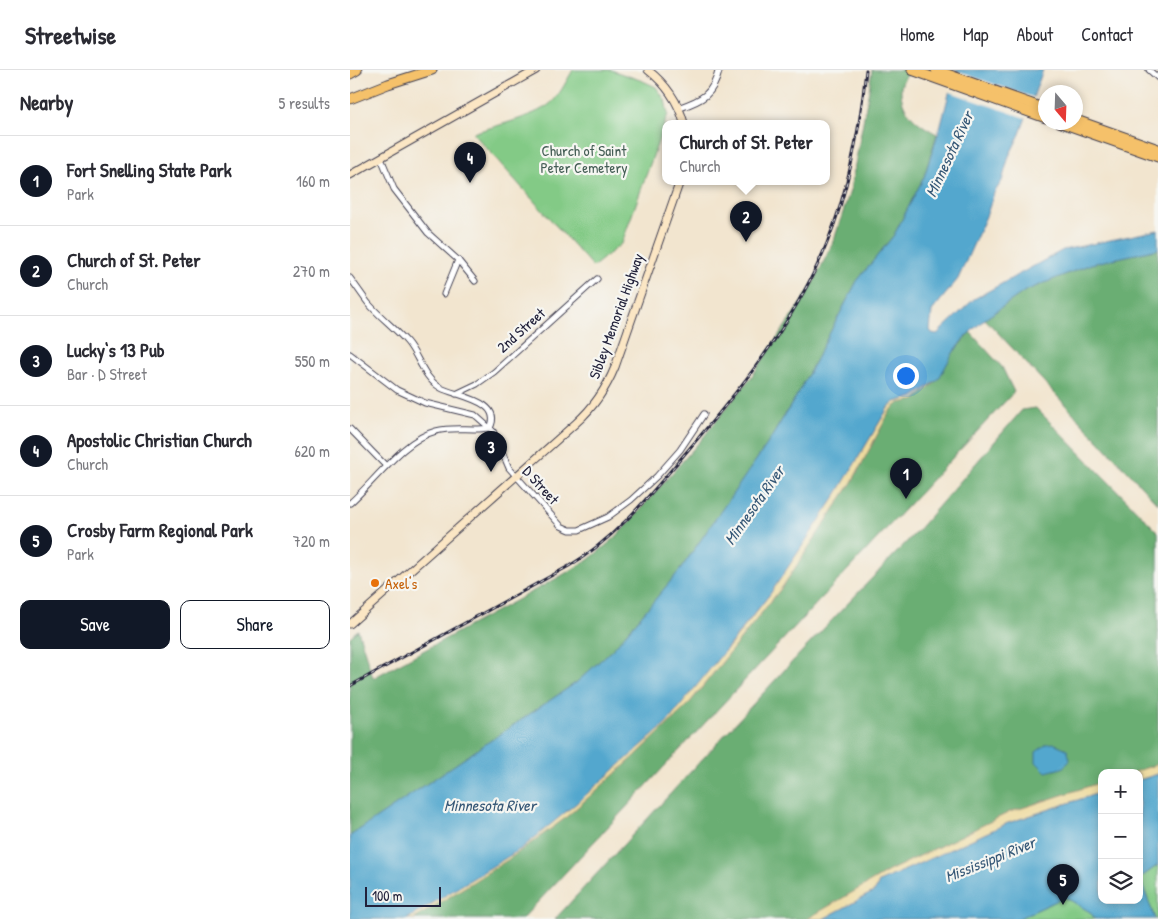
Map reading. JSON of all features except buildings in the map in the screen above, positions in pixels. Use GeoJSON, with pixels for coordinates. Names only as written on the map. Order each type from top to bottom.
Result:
{"type":"FeatureCollection","features":[{"type":"Feature","properties":{"kind":"highway"},"geometry":{"type":"LineString","coordinates":[[350,74],[357,70]]}},
{"type":"Feature","properties":{"kind":"highway"},"geometry":{"type":"LineString","coordinates":[[350,100],[388,84],[432,70]]}},
{"type":"Feature","properties":{"kind":"highway"},"geometry":{"type":"LineString","coordinates":[[912,70],[1038,115]]}},
{"type":"Feature","properties":{"kind":"highway"},"geometry":{"type":"LineString","coordinates":[[936,70],[1038,106]]}},
{"type":"Feature","properties":{"kind":"highway"},"geometry":{"type":"LineString","coordinates":[[1083,122],[1158,149]]}},
{"type":"Feature","properties":{"kind":"highway"},"geometry":{"type":"LineString","coordinates":[[1082,130],[1158,157]]}},
{"type":"Feature","properties":{"kind":"main road"},"geometry":{"type":"LineString","coordinates":[[351,175],[536,70]]}},
{"type":"Feature","properties":{"kind":"main road"},"geometry":{"type":"LineString","coordinates":[[648,70],[670,92],[683,120]]}},
{"type":"Feature","properties":{"kind":"main road","name":"Sibley Memorial Highway"},"geometry":{"type":"LineString","coordinates":[[350,624],[586,413],[605,388],[615,367],[679,185]]}},
{"type":"Feature","properties":{"kind":"street"},"geometry":{"type":"LineString","coordinates":[[679,108],[709,93],[716,82],[719,70]]}},
{"type":"Feature","properties":{"kind":"street"},"geometry":{"type":"LineString","coordinates":[[1149,70],[1158,78]]}},
{"type":"Feature","properties":{"kind":"street"},"geometry":{"type":"LineString","coordinates":[[381,158],[394,189],[428,233],[458,260],[475,281]]}},
{"type":"Feature","properties":{"kind":"street"},"geometry":{"type":"LineString","coordinates":[[444,294],[458,260]]}},
{"type":"Feature","properties":{"kind":"street","name":"D Street"},"geometry":{"type":"LineString","coordinates":[[350,278],[369,303],[407,342],[428,378],[440,388],[483,404],[492,415],[490,428],[496,436],[509,468],[562,526],[570,530],[579,530],[608,517],[631,500],[657,476],[680,450],[704,414]]}},
{"type":"Feature","properties":{"kind":"street","name":"2nd Street"},"geometry":{"type":"LineString","coordinates":[[456,394],[477,384],[494,372],[597,279]]}},
{"type":"Feature","properties":{"kind":"street"},"geometry":{"type":"LineString","coordinates":[[350,354],[397,390],[425,403],[475,415],[490,428]]}},
{"type":"Feature","properties":{"kind":"street"},"geometry":{"type":"LineString","coordinates":[[350,503],[386,466],[415,441],[433,432],[451,428],[469,430],[490,428]]}},
{"type":"Feature","properties":{"kind":"street"},"geometry":{"type":"LineString","coordinates":[[350,429],[386,466]]}},
{"type":"Feature","properties":{"kind":"green space","name":"Church of Saint Peter Cemetery"},"geometry":{"type":"Polygon","coordinates":[[[573,70],[611,70],[656,87],[665,100],[668,114],[666,120],[662,120],[662,131],[622,243],[593,267],[473,133],[528,116],[547,106],[559,93],[573,70]]]}},
{"type":"Feature","properties":{"kind":"green space"},"geometry":{"type":"Polygon","coordinates":[[[872,70],[909,70],[901,87],[907,111],[918,122],[937,134],[924,177],[894,235],[857,281],[800,390],[768,443],[680,570],[614,648],[577,682],[350,836],[350,637],[358,630],[373,678],[559,577],[588,560],[615,538],[701,440],[752,376],[812,286],[834,240],[850,191],[872,70]]]}},
{"type":"Feature","properties":{"kind":"green space"},"geometry":{"type":"Polygon","coordinates":[[[1158,249],[1158,504],[985,319],[1025,291],[1091,264],[1158,249]]]}},
{"type":"Feature","properties":{"kind":"green space"},"geometry":{"type":"Polygon","coordinates":[[[970,332],[1002,367],[1014,392],[522,919],[414,919],[509,859],[564,819],[634,757],[687,706],[783,586],[852,482],[890,411],[898,403],[915,400],[938,380],[953,353],[970,332]]]}},
{"type":"Feature","properties":{"kind":"green space"},"geometry":{"type":"Polygon","coordinates":[[[1036,408],[1158,532],[1158,764],[1143,769],[1098,769],[1098,783],[1010,812],[889,871],[807,919],[555,919],[789,665],[918,530],[1022,410],[1036,408]]]}},
{"type":"Feature","properties":{"kind":"green space"},"geometry":{"type":"Polygon","coordinates":[[[1158,865],[1158,919],[1155,919],[1143,886],[1143,876],[1158,865]]]}},
{"type":"Feature","properties":{"kind":"green space"},"geometry":{"type":"Polygon","coordinates":[[[1065,897],[1090,912],[1095,919],[1017,919],[1065,897]]]}},
{"type":"Feature","properties":{"kind":"sand"},"geometry":{"type":"Polygon","coordinates":[[[938,380],[915,400],[899,403],[890,411],[852,482],[783,586],[687,706],[634,757],[564,819],[509,859],[414,919],[407,919],[434,901],[729,647],[770,594],[833,500],[888,408],[895,402],[913,397],[938,380]]]}},
{"type":"Feature","properties":{"kind":"sand"},"geometry":{"type":"Polygon","coordinates":[[[1158,764],[1158,774],[1143,779],[1143,769],[1158,764]]]}},
{"type":"Feature","properties":{"kind":"sand"},"geometry":{"type":"Polygon","coordinates":[[[1098,783],[1098,793],[1008,823],[879,882],[875,891],[823,919],[807,919],[889,871],[1010,812],[1098,783]]]}},
{"type":"Feature","properties":{"kind":"water","name":"Minnesota River"},"geometry":{"type":"Polygon","coordinates":[[[955,70],[1043,70],[1020,134],[1009,156],[1002,181],[994,193],[987,214],[958,279],[932,311],[930,330],[932,333],[937,334],[974,299],[1063,250],[1158,230],[1158,249],[1091,264],[1025,291],[985,319],[965,337],[953,353],[938,380],[913,397],[895,402],[888,408],[833,500],[770,594],[666,724],[578,802],[522,848],[407,919],[350,919],[350,836],[577,682],[614,648],[680,570],[768,443],[800,390],[857,281],[894,235],[924,177],[942,121],[955,70]]]}},
{"type":"Feature","properties":{"kind":"water"},"geometry":{"type":"Polygon","coordinates":[[[1053,743],[1067,749],[1070,759],[1062,768],[1046,772],[1036,762],[1036,752],[1047,744],[1053,743]]]}},
{"type":"Feature","properties":{"kind":"water"},"geometry":{"type":"Polygon","coordinates":[[[1158,774],[1158,865],[1143,876],[1143,814],[1143,779],[1158,774]]]}},
{"type":"Feature","properties":{"kind":"water","name":"Mississippi River"},"geometry":{"type":"Polygon","coordinates":[[[1098,793],[1098,904],[1143,904],[1143,886],[1155,919],[1095,919],[1090,912],[1065,897],[1017,919],[823,919],[875,891],[879,882],[1008,823],[1098,793]]]}},
{"type":"Feature","properties":{"kind":"pier"},"geometry":{"type":"Polygon","coordinates":[[[953,70],[1035,98],[1028,119],[947,91],[953,70]]]}},
{"type":"Feature","properties":{"kind":"railway"},"geometry":{"type":"LineString","coordinates":[[350,686],[586,555],[630,516],[704,432],[764,356],[782,329],[799,301],[827,243],[842,201],[857,136],[866,70]]}},
{"type":"Feature","properties":{"kind":"place","name":"Apostolic Christian Church"},"geometry":{"type":"Point","coordinates":[470,183]}},
{"type":"Feature","properties":{"kind":"place","name":"Church of St. Peter"},"geometry":{"type":"Point","coordinates":[746,242]}},
{"type":"Feature","properties":{"kind":"place","name":"Lucky‘s 13 Pub"},"geometry":{"type":"Point","coordinates":[491,472]}},
{"type":"Feature","properties":{"kind":"place","name":"Fort Snelling State Park"},"geometry":{"type":"Point","coordinates":[906,499]}},
{"type":"Feature","properties":{"kind":"place","name":"Axel's"},"geometry":{"type":"Point","coordinates":[375,583]}},
{"type":"Feature","properties":{"kind":"place","name":"Crosby Farm Regional Park"},"geometry":{"type":"Point","coordinates":[1063,905]}}]}
